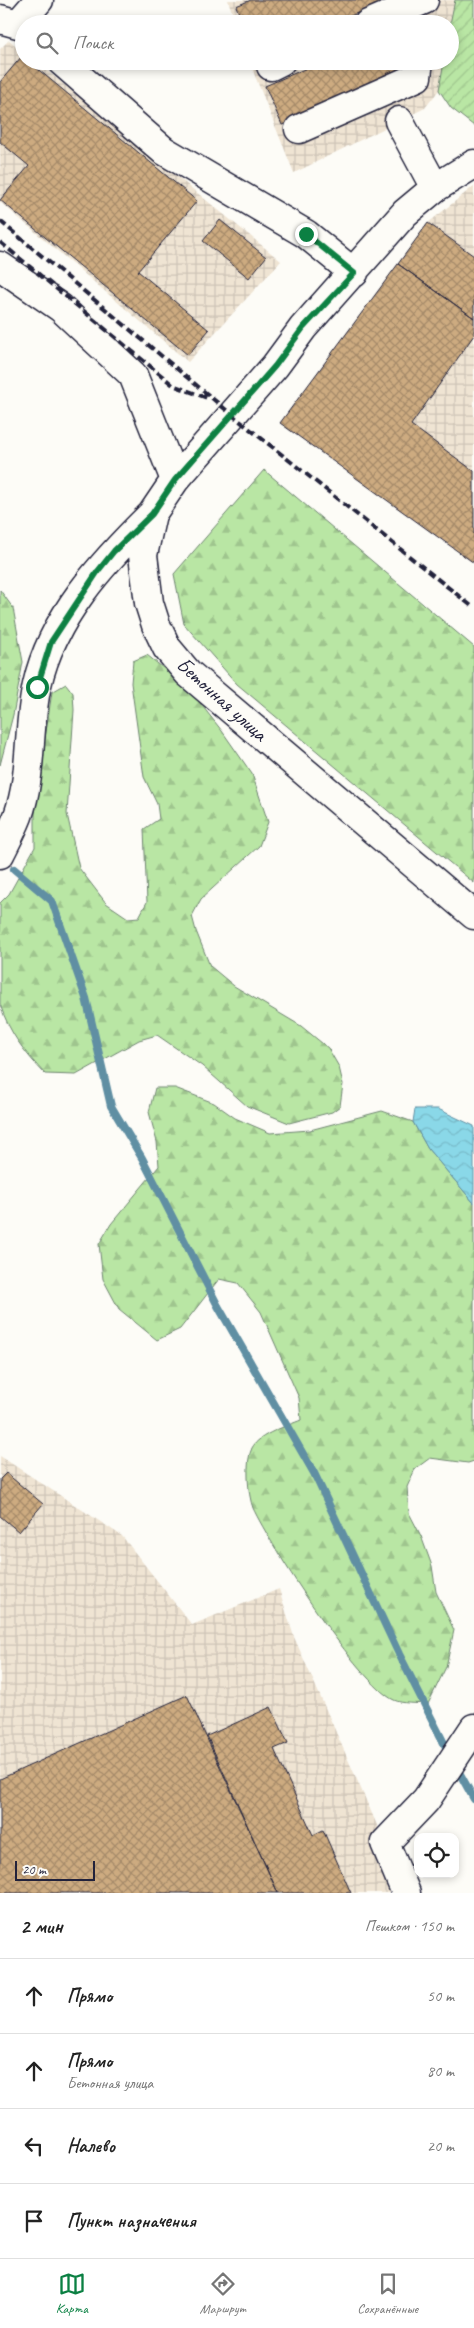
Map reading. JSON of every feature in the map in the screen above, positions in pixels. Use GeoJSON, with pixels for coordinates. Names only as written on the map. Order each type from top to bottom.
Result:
{"type":"FeatureCollection","features":[{"type":"Feature","properties":{"kind":"street"},"geometry":{"type":"LineString","coordinates":[[23,15],[39,0]]}},
{"type":"Feature","properties":{"kind":"street"},"geometry":{"type":"LineString","coordinates":[[389,15],[424,0]]}},
{"type":"Feature","properties":{"kind":"street"},"geometry":{"type":"LineString","coordinates":[[428,15],[430,0]]}},
{"type":"Feature","properties":{"kind":"street"},"geometry":{"type":"LineString","coordinates":[[71,70],[163,150],[306,234],[354,273]]}},
{"type":"Feature","properties":{"kind":"street"},"geometry":{"type":"LineString","coordinates":[[299,129],[416,77],[417,70]]}},
{"type":"Feature","properties":{"kind":"street"},"geometry":{"type":"LineString","coordinates":[[399,121],[435,188]]}},
{"type":"Feature","properties":{"kind":"street","name":"Бетонная улица"},"geometry":{"type":"LineString","coordinates":[[474,164],[435,188],[405,213],[354,273],[303,328],[275,366],[175,480],[152,514],[143,555],[148,603],[156,625],[167,648],[188,673],[474,915]]}},
{"type":"Feature","properties":{"kind":"street"},"geometry":{"type":"LineString","coordinates":[[0,266],[61,308],[133,375],[175,480]]}},
{"type":"Feature","properties":{"kind":"street"},"geometry":{"type":"LineString","coordinates":[[0,854],[20,808],[28,768],[37,687],[51,642],[98,571],[114,551],[152,514]]}},
{"type":"Feature","properties":{"kind":"street"},"geometry":{"type":"LineString","coordinates":[[406,1893],[385,1844],[426,1800],[474,1728]]}},
{"type":"Feature","properties":{"kind":"shaded area"},"geometry":{"type":"Polygon","coordinates":[[[228,0],[455,0],[452,15],[233,15],[228,0]]]}},
{"type":"Feature","properties":{"kind":"shaded area"},"geometry":{"type":"Polygon","coordinates":[[[9,40],[15,45],[15,70],[46,70],[281,261],[188,362],[0,202],[0,49],[9,40]]]}},
{"type":"Feature","properties":{"kind":"shaded area"},"geometry":{"type":"Polygon","coordinates":[[[253,70],[442,70],[439,90],[425,108],[294,173],[253,70]]]}},
{"type":"Feature","properties":{"kind":"shaded area"},"geometry":{"type":"Polygon","coordinates":[[[474,186],[474,563],[280,423],[428,223],[474,186]]]}},
{"type":"Feature","properties":{"kind":"shaded area"},"geometry":{"type":"Polygon","coordinates":[[[0,1456],[122,1536],[192,1625],[279,1589],[294,1637],[407,1893],[0,1893],[0,1456]]]}},
{"type":"Feature","properties":{"kind":"green space"},"geometry":{"type":"Polygon","coordinates":[[[455,0],[474,0],[474,126],[451,108],[439,90],[442,70],[459,70],[459,15],[452,15],[455,0]]]}},
{"type":"Feature","properties":{"kind":"green space"},"geometry":{"type":"Polygon","coordinates":[[[264,470],[474,647],[474,883],[237,684],[184,624],[174,574],[264,470]]]}},
{"type":"Feature","properties":{"kind":"green space"},"geometry":{"type":"Polygon","coordinates":[[[0,590],[13,608],[23,662],[13,715],[0,765],[0,590]]]}},
{"type":"Feature","properties":{"kind":"green space"},"geometry":{"type":"Polygon","coordinates":[[[147,655],[188,688],[222,731],[252,774],[268,822],[259,846],[201,899],[192,916],[210,966],[234,986],[301,1026],[328,1048],[339,1067],[343,1084],[340,1106],[332,1112],[289,1123],[247,1106],[202,1066],[157,1035],[139,1040],[76,1075],[45,1074],[18,1042],[8,1024],[0,1004],[0,903],[9,894],[35,847],[35,804],[52,692],[66,684],[73,693],[74,710],[67,814],[79,868],[106,903],[128,918],[139,917],[147,902],[144,829],[159,819],[157,804],[144,777],[131,683],[133,661],[147,655]]]}},
{"type":"Feature","properties":{"kind":"green space"},"geometry":{"type":"Polygon","coordinates":[[[155,1088],[175,1088],[214,1103],[235,1118],[270,1133],[310,1130],[382,1111],[413,1122],[428,1149],[474,1203],[474,1461],[468,1463],[430,1458],[415,1469],[407,1487],[409,1513],[421,1536],[432,1566],[436,1592],[454,1630],[446,1667],[428,1704],[406,1703],[394,1700],[379,1689],[360,1669],[296,1581],[277,1552],[253,1508],[248,1478],[248,1461],[252,1448],[267,1435],[301,1420],[299,1398],[261,1312],[238,1283],[219,1279],[180,1329],[157,1340],[119,1309],[103,1279],[99,1244],[111,1224],[159,1166],[157,1142],[149,1112],[155,1088]]]}},
{"type":"Feature","properties":{"kind":"water"},"geometry":{"type":"Polygon","coordinates":[[[415,1109],[438,1109],[474,1126],[474,1203],[428,1149],[413,1122],[415,1109]]]}},
{"type":"Feature","properties":{"kind":"building"},"geometry":{"type":"Polygon","coordinates":[[[251,0],[389,0],[353,15],[240,15],[236,6],[251,0]]]}},
{"type":"Feature","properties":{"kind":"building"},"geometry":{"type":"Polygon","coordinates":[[[15,64],[15,70],[39,70],[197,201],[138,271],[209,330],[188,355],[0,200],[29,166],[0,142],[0,82],[15,64]]]}},
{"type":"Feature","properties":{"kind":"building"},"geometry":{"type":"Polygon","coordinates":[[[302,70],[407,70],[406,73],[282,125],[265,86],[302,70]]]}},
{"type":"Feature","properties":{"kind":"building"},"geometry":{"type":"Polygon","coordinates":[[[220,220],[266,257],[249,278],[203,241],[220,220]]]}},
{"type":"Feature","properties":{"kind":"building"},"geometry":{"type":"Polygon","coordinates":[[[428,223],[474,256],[474,318],[398,264],[428,223]]]}},
{"type":"Feature","properties":{"kind":"building"},"geometry":{"type":"Polygon","coordinates":[[[398,264],[474,318],[474,335],[411,425],[474,471],[474,563],[280,423],[398,264]]]}},
{"type":"Feature","properties":{"kind":"building"},"geometry":{"type":"Polygon","coordinates":[[[6,1473],[43,1504],[19,1532],[0,1516],[0,1479],[6,1473]]]}},
{"type":"Feature","properties":{"kind":"building"},"geometry":{"type":"Polygon","coordinates":[[[187,1695],[278,1893],[0,1893],[0,1779],[187,1695]]]}},
{"type":"Feature","properties":{"kind":"building"},"geometry":{"type":"Polygon","coordinates":[[[271,1707],[288,1743],[274,1749],[313,1835],[323,1830],[351,1893],[278,1893],[207,1736],[271,1707]]]}},
{"type":"Feature","properties":{"kind":"waterway"},"geometry":{"type":"LineString","coordinates":[[14,869],[52,901],[86,998],[111,1106],[142,1158],[218,1306],[314,1473],[399,1654],[450,1755]]}},
{"type":"Feature","properties":{"kind":"waterway"},"geometry":{"type":"LineString","coordinates":[[455,1765],[474,1799]]}},
{"type":"Feature","properties":{"kind":"railway"},"geometry":{"type":"LineString","coordinates":[[0,221],[231,414],[474,608]]}},
{"type":"Feature","properties":{"kind":"railway"},"geometry":{"type":"LineString","coordinates":[[0,242],[173,385],[207,398]]}},
{"type":"Feature","properties":{"kind":"route"},"geometry":{"type":"LineString","coordinates":[[37,687],[51,642],[98,571],[114,551],[152,514],[175,480],[275,366],[303,328],[354,273],[306,234]]}}]}
